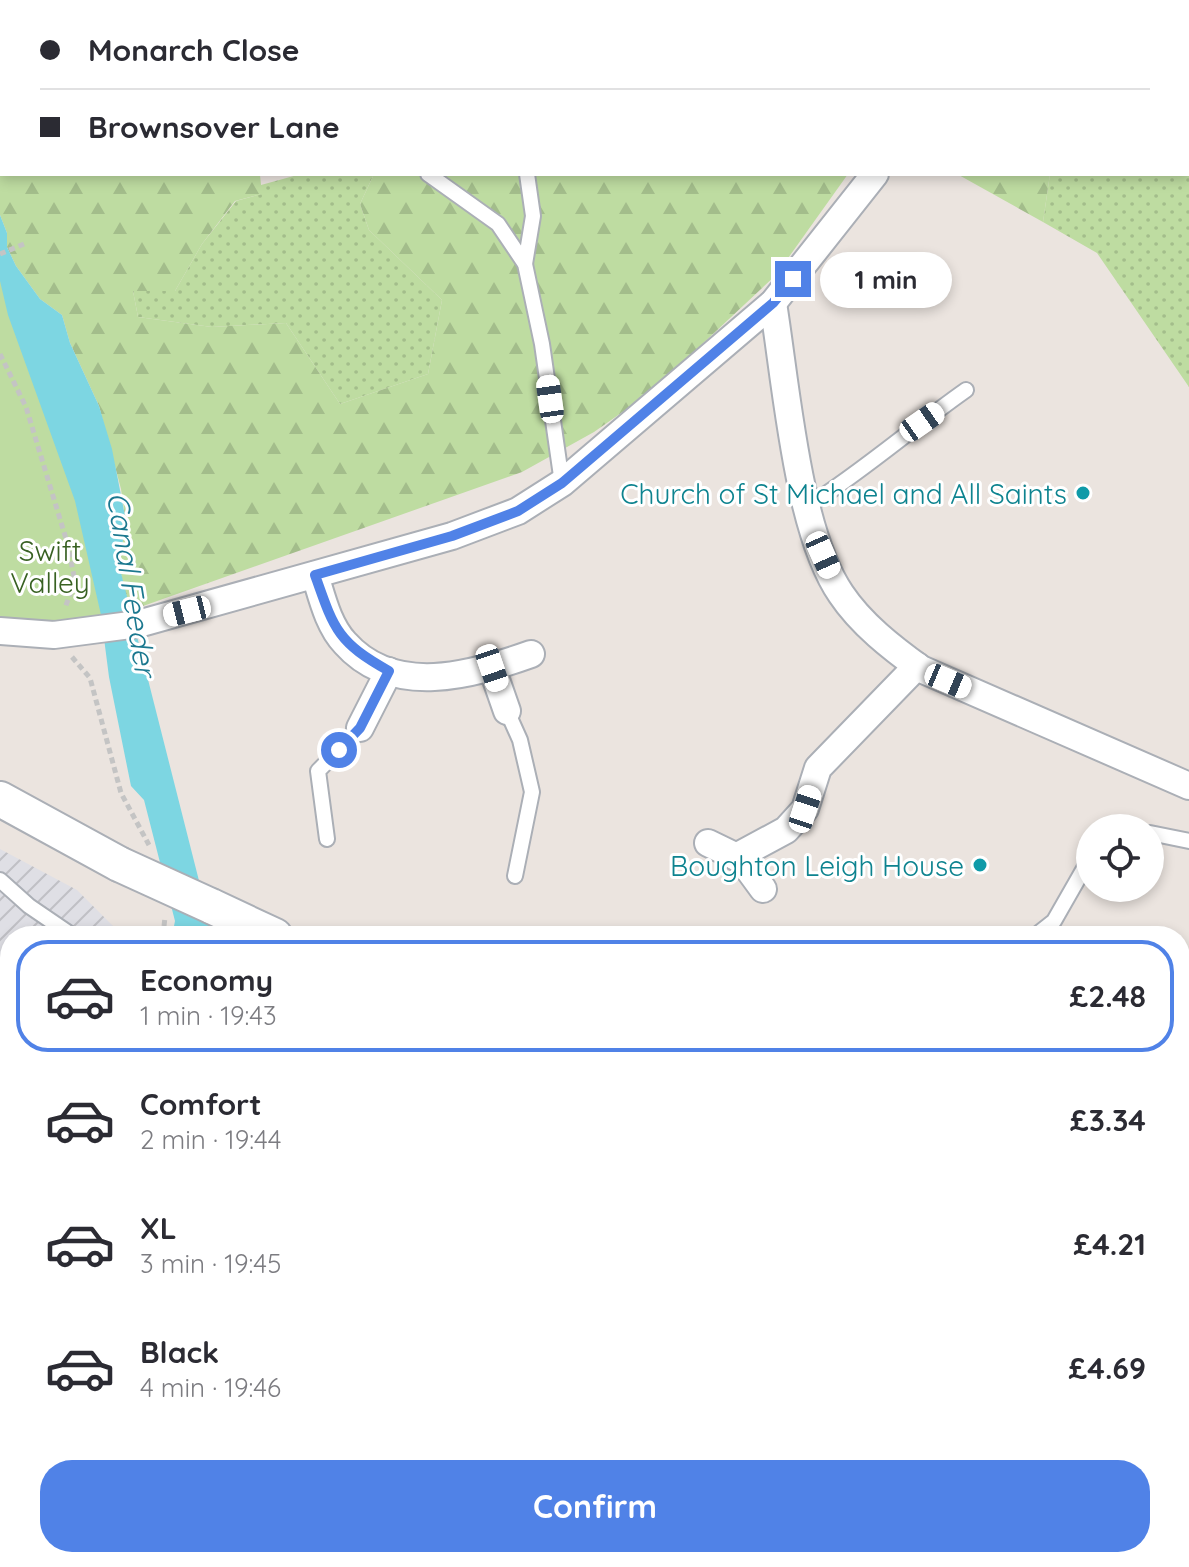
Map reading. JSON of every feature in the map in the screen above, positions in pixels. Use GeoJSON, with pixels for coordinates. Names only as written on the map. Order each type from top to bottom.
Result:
{"type":"FeatureCollection","features":[{"type":"Feature","properties":{"kind":"street"},"geometry":{"type":"LineString","coordinates":[[0,631],[54,635],[138,624],[452,536],[518,511],[562,483],[773,303],[873,176]]}},
{"type":"Feature","properties":{"kind":"street"},"geometry":{"type":"LineString","coordinates":[[773,303],[814,535],[841,593],[883,640],[917,666],[1189,786]]}},
{"type":"Feature","properties":{"kind":"street"},"geometry":{"type":"LineString","coordinates":[[315,575],[330,619],[344,642],[389,671],[421,678],[466,675],[531,654]]}},
{"type":"Feature","properties":{"kind":"street"},"geometry":{"type":"LineString","coordinates":[[736,857],[786,830],[805,809],[818,768],[917,666]]}},
{"type":"Feature","properties":{"kind":"street"},"geometry":{"type":"LineString","coordinates":[[492,668],[507,711]]}},
{"type":"Feature","properties":{"kind":"street"},"geometry":{"type":"LineString","coordinates":[[360,728],[389,671]]}},
{"type":"Feature","properties":{"kind":"street"},"geometry":{"type":"LineString","coordinates":[[0,799],[135,859],[211,906],[254,926]]}},
{"type":"Feature","properties":{"kind":"street"},"geometry":{"type":"LineString","coordinates":[[708,843],[736,857],[763,889]]}},
{"type":"Feature","properties":{"kind":"lane"},"geometry":{"type":"LineString","coordinates":[[431,176],[498,224],[525,264]]}},
{"type":"Feature","properties":{"kind":"lane"},"geometry":{"type":"LineString","coordinates":[[527,176],[533,216],[525,264],[542,344],[562,483]]}},
{"type":"Feature","properties":{"kind":"lane"},"geometry":{"type":"LineString","coordinates":[[808,506],[854,476],[899,437],[966,390]]}},
{"type":"Feature","properties":{"kind":"lane"},"geometry":{"type":"LineString","coordinates":[[507,711],[520,740],[532,792],[515,876]]}},
{"type":"Feature","properties":{"kind":"lane"},"geometry":{"type":"LineString","coordinates":[[327,839],[318,771],[360,728]]}},
{"type":"Feature","properties":{"kind":"lane"},"geometry":{"type":"LineString","coordinates":[[1164,836],[1189,841]]}},
{"type":"Feature","properties":{"kind":"lane"},"geometry":{"type":"LineString","coordinates":[[0,880],[29,906],[58,926]]}},
{"type":"Feature","properties":{"kind":"lane"},"geometry":{"type":"LineString","coordinates":[[1048,926],[1054,921],[1076,882]]}},
{"type":"Feature","properties":{"kind":"path"},"geometry":{"type":"LineString","coordinates":[[0,254],[24,244]]}},
{"type":"Feature","properties":{"kind":"path"},"geometry":{"type":"LineString","coordinates":[[0,354],[26,407],[75,581],[54,635],[90,678],[121,793],[148,840],[135,859]]}},
{"type":"Feature","properties":{"kind":"path"},"geometry":{"type":"LineString","coordinates":[[163,908],[163,926]]}},
{"type":"Feature","properties":{"kind":"shaded area"},"geometry":{"type":"Polygon","coordinates":[[[0,849],[77,890],[113,926],[0,926],[0,849]]]}},
{"type":"Feature","properties":{"kind":"green space"},"geometry":{"type":"Polygon","coordinates":[[[0,176],[260,176],[262,194],[235,201],[202,244],[175,291],[133,291],[138,317],[212,327],[286,323],[340,404],[428,374],[442,300],[369,230],[360,204],[373,176],[847,176],[776,275],[651,392],[594,432],[522,472],[129,611],[119,565],[126,522],[121,489],[99,406],[70,343],[62,315],[40,299],[16,266],[7,247],[7,233],[0,215],[0,176]]]}},
{"type":"Feature","properties":{"kind":"green space"},"geometry":{"type":"Polygon","coordinates":[[[294,176],[373,176],[360,204],[369,230],[442,300],[428,374],[340,404],[286,323],[212,327],[138,317],[133,291],[175,291],[202,244],[236,201],[261,194],[261,185],[294,176]]]}},
{"type":"Feature","properties":{"kind":"green space"},"geometry":{"type":"Polygon","coordinates":[[[961,176],[1050,176],[1043,222],[961,176]]]}},
{"type":"Feature","properties":{"kind":"green space"},"geometry":{"type":"Polygon","coordinates":[[[1050,176],[1189,176],[1189,387],[1097,253],[1043,222],[1050,176]]]}},
{"type":"Feature","properties":{"kind":"green space","name":"Swift Valley"},"geometry":{"type":"Polygon","coordinates":[[[0,252],[95,489],[107,615],[48,621],[0,619],[0,252]]]}},
{"type":"Feature","properties":{"kind":"water"},"geometry":{"type":"Polygon","coordinates":[[[0,215],[7,233],[7,247],[16,266],[40,299],[62,315],[70,343],[99,406],[112,449],[126,521],[119,565],[210,926],[174,926],[144,800],[131,786],[109,677],[101,615],[75,501],[8,315],[0,281],[0,215]]]}},
{"type":"Feature","properties":{"kind":"place","name":"Church of St Michael and All Saints"},"geometry":{"type":"Point","coordinates":[1083,493]}},
{"type":"Feature","properties":{"kind":"place","name":"Boughton Leigh House"},"geometry":{"type":"Point","coordinates":[980,865]}},
{"type":"Feature","properties":{"kind":"route"},"geometry":{"type":"LineString","coordinates":[[339,750],[360,728],[389,671],[344,642],[330,619],[315,575],[452,536],[518,511],[562,483],[773,303],[793,279]]}},
{"type":"Feature","properties":{"kind":"water label","name":"Canal Feeder"},"geometry":{"type":"Point","coordinates":[132,584]}}]}
